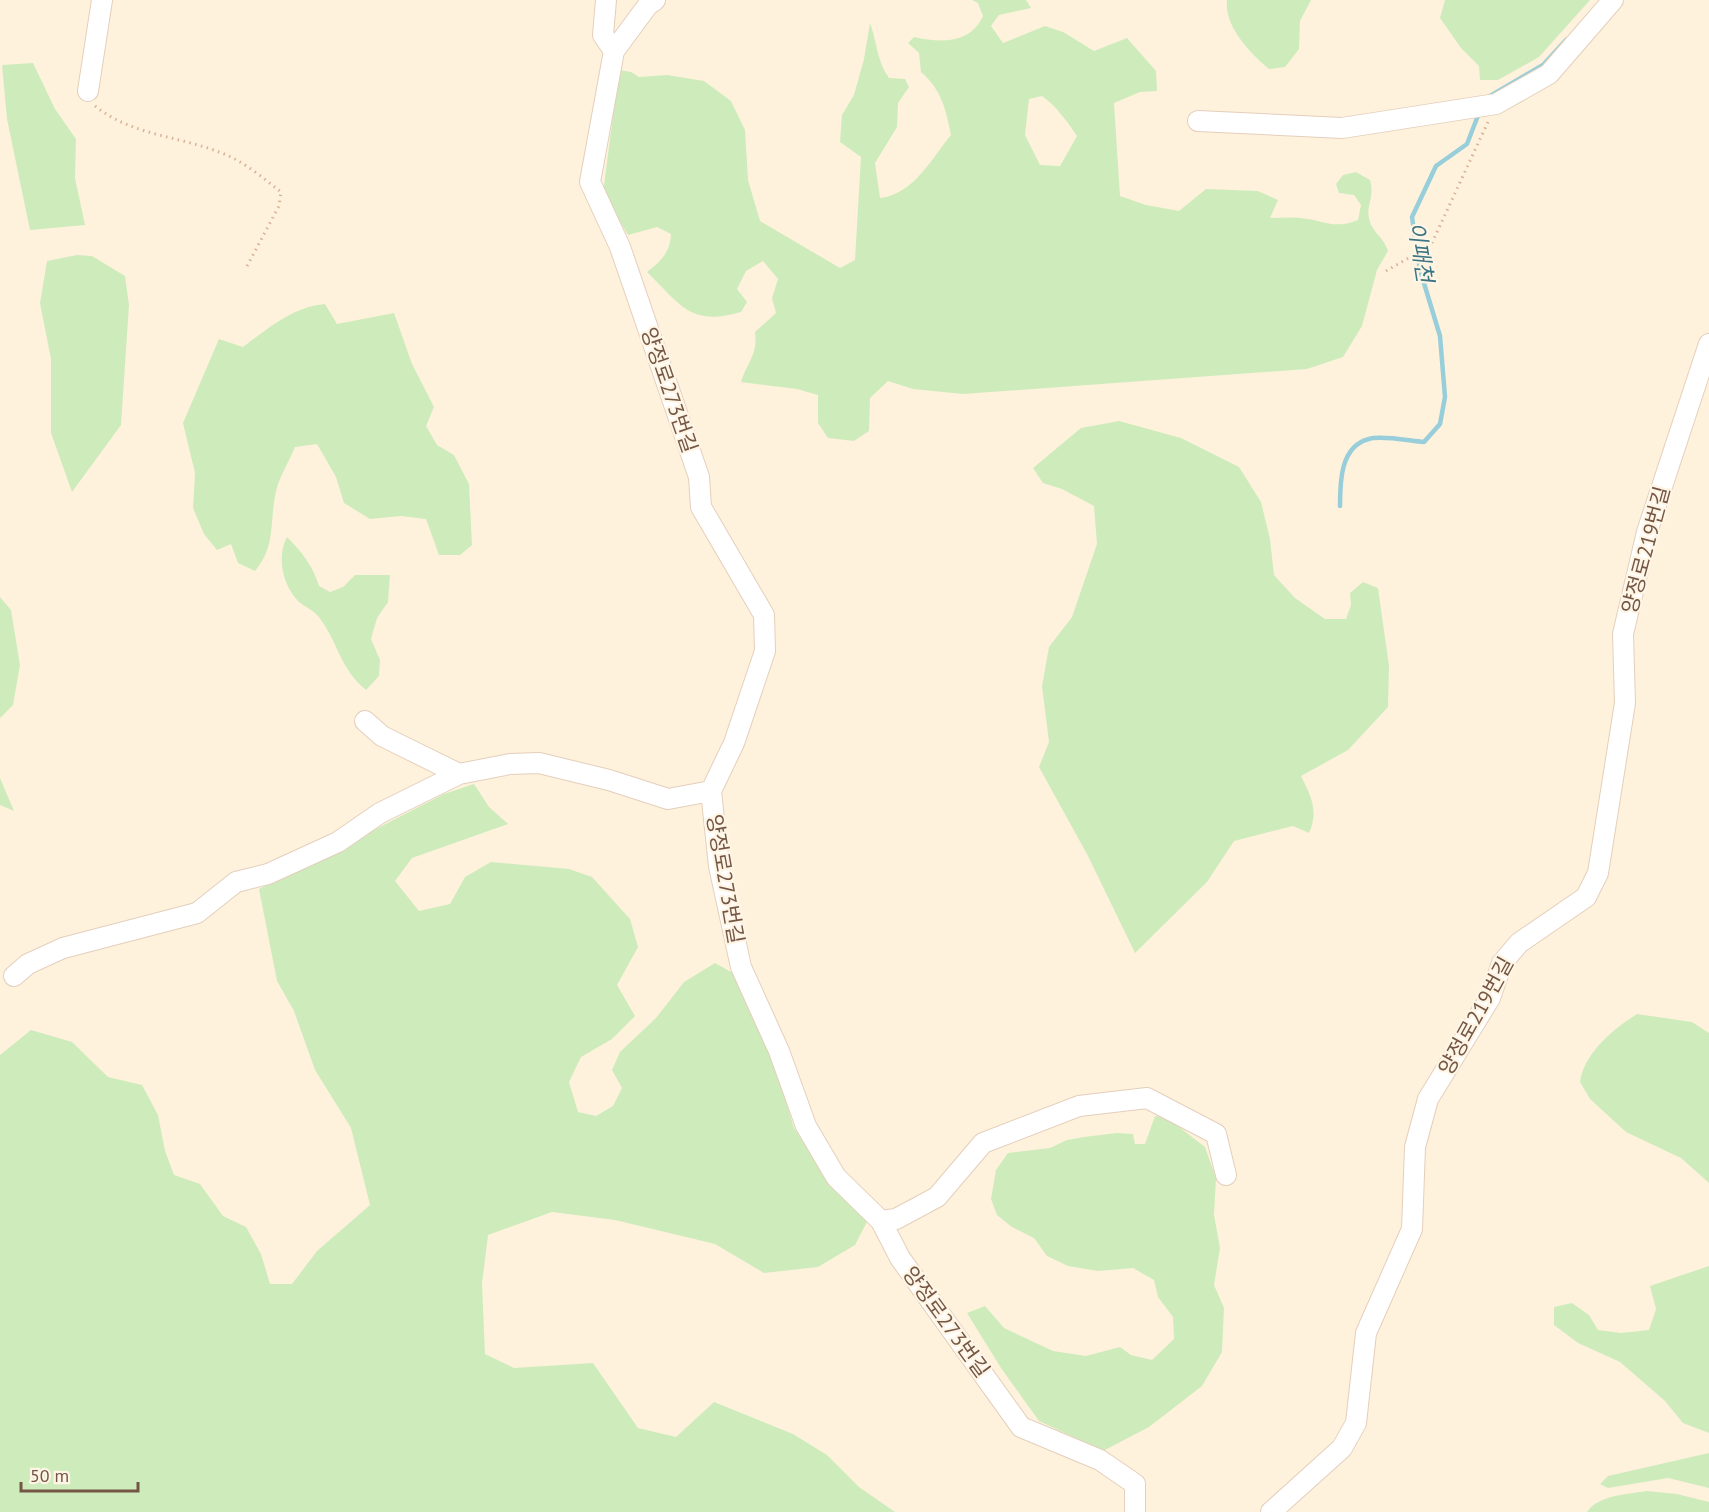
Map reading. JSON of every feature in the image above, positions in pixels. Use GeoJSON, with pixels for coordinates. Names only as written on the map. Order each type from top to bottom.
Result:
{"type":"FeatureCollection","features":[{"type":"Feature","properties":{"kind":"street"},"geometry":{"type":"LineString","coordinates":[[88,91],[102,0]]}},
{"type":"Feature","properties":{"kind":"street"},"geometry":{"type":"LineString","coordinates":[[606,0],[603,35],[614,51],[648,5],[655,0]]}},
{"type":"Feature","properties":{"kind":"street"},"geometry":{"type":"LineString","coordinates":[[1198,121],[1342,128],[1495,105],[1549,74],[1613,0]]}},
{"type":"Feature","properties":{"kind":"street","name":"양정로273번길"},"geometry":{"type":"LineString","coordinates":[[614,51],[590,182],[620,247],[699,477],[701,507],[764,615],[765,651],[734,743],[711,791],[719,866],[741,967],[779,1051],[806,1126],[836,1177],[881,1221],[900,1258],[1021,1427],[1100,1460],[1135,1484],[1135,1512]]}},
{"type":"Feature","properties":{"kind":"street","name":"양정로219번길"},"geometry":{"type":"LineString","coordinates":[[1270,1512],[1342,1448],[1356,1423],[1366,1333],[1412,1229],[1415,1147],[1428,1099],[1490,998],[1502,963],[1519,942],[1586,897],[1598,873],[1625,703],[1623,633],[1647,532],[1709,344]]}},
{"type":"Feature","properties":{"kind":"street"},"geometry":{"type":"LineString","coordinates":[[365,721],[382,736],[459,774]]}},
{"type":"Feature","properties":{"kind":"street"},"geometry":{"type":"LineString","coordinates":[[14,976],[28,964],[63,948],[197,913],[236,882],[268,874],[338,842],[380,813],[459,774],[510,764],[539,763],[609,780],[668,799],[711,791]]}},
{"type":"Feature","properties":{"kind":"street"},"geometry":{"type":"LineString","coordinates":[[881,1221],[896,1219],[937,1197],[983,1143],[1079,1106],[1147,1098],[1216,1134],[1226,1175]]}},
{"type":"Feature","properties":{"kind":"path"},"geometry":{"type":"LineString","coordinates":[[88,91],[96,106],[117,121],[221,152],[255,172],[281,192],[279,206],[246,268]]}},
{"type":"Feature","properties":{"kind":"path"},"geometry":{"type":"LineString","coordinates":[[1386,271],[1431,245],[1495,105]]}},
{"type":"Feature","properties":{"kind":"green space"},"geometry":{"type":"Polygon","coordinates":[[[972,0],[1026,0],[1031,8],[999,15],[991,26],[1003,43],[1045,26],[1063,32],[1094,51],[1127,38],[1156,71],[1157,91],[1140,92],[1114,103],[1120,196],[1146,205],[1179,211],[1206,189],[1258,191],[1278,200],[1270,218],[1300,218],[1329,224],[1342,224],[1358,220],[1361,205],[1354,195],[1339,193],[1336,184],[1343,175],[1356,172],[1370,180],[1372,191],[1369,218],[1388,251],[1377,270],[1362,326],[1343,357],[1307,369],[963,394],[913,389],[888,381],[870,398],[869,431],[854,441],[828,438],[818,423],[818,395],[797,389],[741,382],[754,352],[755,332],[776,313],[772,298],[778,279],[763,261],[746,271],[737,289],[747,302],[741,312],[709,317],[687,310],[647,272],[664,256],[671,234],[657,227],[628,235],[603,193],[619,70],[631,72],[639,77],[667,75],[704,81],[731,101],[745,130],[748,180],[760,221],[840,268],[855,260],[861,157],[840,142],[842,115],[854,95],[864,59],[870,23],[885,72],[889,78],[905,79],[909,87],[898,103],[897,127],[875,163],[880,198],[903,190],[912,183],[951,135],[942,100],[933,85],[921,72],[919,53],[908,43],[914,37],[944,40],[963,37],[971,32],[983,16],[978,3],[972,0]],[[1042,96],[1029,99],[1025,135],[1040,165],[1060,166],[1077,136],[1042,96]]]}},
{"type":"Feature","properties":{"kind":"green space"},"geometry":{"type":"Polygon","coordinates":[[[1227,0],[1311,0],[1300,21],[1299,49],[1285,67],[1269,69],[1247,47],[1230,20],[1227,0]]]}},
{"type":"Feature","properties":{"kind":"green space"},"geometry":{"type":"Polygon","coordinates":[[[1445,0],[1590,0],[1539,57],[1498,80],[1480,80],[1479,66],[1461,48],[1440,18],[1445,0]]]}},
{"type":"Feature","properties":{"kind":"green space"},"geometry":{"type":"Polygon","coordinates":[[[33,63],[55,109],[76,139],[75,178],[85,225],[30,230],[7,119],[2,65],[33,63]]]}},
{"type":"Feature","properties":{"kind":"green space"},"geometry":{"type":"Polygon","coordinates":[[[77,255],[92,256],[125,276],[129,305],[121,425],[72,492],[51,433],[51,359],[40,303],[47,261],[77,255]]]}},
{"type":"Feature","properties":{"kind":"green space"},"geometry":{"type":"Polygon","coordinates":[[[325,304],[337,324],[394,313],[412,364],[434,407],[426,426],[437,445],[454,455],[469,484],[472,545],[460,555],[439,555],[426,519],[401,516],[370,519],[344,503],[336,477],[317,444],[295,447],[276,490],[269,545],[255,571],[238,563],[231,544],[217,550],[204,534],[193,508],[195,473],[183,423],[219,339],[243,347],[291,314],[325,304]]]}},
{"type":"Feature","properties":{"kind":"green space"},"geometry":{"type":"Polygon","coordinates":[[[1119,421],[1181,438],[1239,467],[1261,502],[1270,539],[1274,575],[1295,598],[1325,619],[1346,619],[1351,605],[1350,593],[1363,582],[1378,588],[1389,666],[1388,707],[1348,750],[1301,776],[1311,797],[1314,811],[1309,833],[1293,826],[1234,841],[1207,882],[1135,953],[1088,856],[1039,767],[1049,742],[1042,686],[1049,647],[1072,617],[1097,544],[1094,506],[1062,489],[1043,483],[1033,468],[1081,428],[1119,421]]]}},
{"type":"Feature","properties":{"kind":"green space"},"geometry":{"type":"Polygon","coordinates":[[[287,537],[314,572],[319,586],[330,592],[343,587],[355,575],[390,575],[388,602],[377,618],[371,639],[380,660],[379,676],[366,690],[344,664],[325,625],[314,612],[299,602],[289,588],[282,562],[287,537]]]}},
{"type":"Feature","properties":{"kind":"green space"},"geometry":{"type":"Polygon","coordinates":[[[0,597],[11,610],[20,665],[13,705],[0,718],[0,597]]]}},
{"type":"Feature","properties":{"kind":"green space"},"geometry":{"type":"Polygon","coordinates":[[[0,778],[14,811],[0,805],[0,778]]]}},
{"type":"Feature","properties":{"kind":"green space"},"geometry":{"type":"Polygon","coordinates":[[[474,784],[489,807],[508,824],[412,858],[395,881],[419,911],[450,904],[465,877],[491,862],[569,869],[592,877],[630,919],[638,947],[617,985],[635,1016],[612,1039],[581,1057],[569,1082],[578,1112],[596,1116],[613,1106],[622,1088],[612,1070],[620,1052],[656,1018],[684,982],[715,963],[733,973],[769,1047],[794,1128],[834,1188],[868,1220],[855,1245],[818,1267],[764,1273],[715,1244],[615,1220],[552,1212],[488,1235],[482,1284],[485,1354],[514,1368],[593,1363],[638,1428],[676,1437],[714,1402],[793,1434],[827,1455],[859,1487],[895,1512],[0,1512],[0,1055],[31,1030],[72,1042],[108,1077],[142,1085],[158,1115],[165,1151],[174,1175],[200,1184],[223,1216],[246,1227],[261,1254],[270,1284],[292,1284],[317,1251],[370,1205],[351,1128],[315,1070],[294,1011],[277,981],[259,889],[444,794],[474,784]]]}},
{"type":"Feature","properties":{"kind":"green space"},"geometry":{"type":"Polygon","coordinates":[[[1637,1014],[1692,1022],[1709,1033],[1709,1183],[1681,1158],[1626,1132],[1590,1099],[1580,1082],[1587,1061],[1593,1052],[1609,1034],[1637,1014]]]}},
{"type":"Feature","properties":{"kind":"green space"},"geometry":{"type":"Polygon","coordinates":[[[1155,1116],[1166,1117],[1205,1147],[1216,1178],[1214,1215],[1220,1248],[1214,1285],[1224,1308],[1222,1352],[1202,1386],[1149,1427],[1103,1451],[1039,1421],[1001,1368],[967,1313],[985,1306],[1004,1328],[1053,1351],[1086,1356],[1120,1347],[1131,1355],[1152,1360],[1174,1339],[1173,1317],[1158,1297],[1154,1280],[1133,1268],[1098,1271],[1068,1266],[1047,1256],[1034,1238],[1012,1227],[997,1215],[991,1199],[996,1170],[1008,1153],[1050,1148],[1067,1140],[1117,1133],[1133,1134],[1135,1144],[1145,1144],[1155,1116]]]}},
{"type":"Feature","properties":{"kind":"green space"},"geometry":{"type":"Polygon","coordinates":[[[1709,1266],[1709,1433],[1683,1423],[1665,1401],[1620,1362],[1578,1343],[1554,1325],[1554,1307],[1572,1303],[1589,1315],[1598,1330],[1621,1333],[1649,1330],[1656,1309],[1650,1286],[1709,1266]]]}},
{"type":"Feature","properties":{"kind":"green space"},"geometry":{"type":"Polygon","coordinates":[[[1709,1453],[1709,1488],[1668,1478],[1608,1488],[1600,1484],[1608,1476],[1709,1453]]]}},
{"type":"Feature","properties":{"kind":"green space"},"geometry":{"type":"Polygon","coordinates":[[[1647,1491],[1677,1494],[1709,1502],[1709,1512],[1587,1512],[1592,1506],[1606,1499],[1647,1491]]]}},
{"type":"Feature","properties":{"kind":"waterway","name":"이패천"},"geometry":{"type":"LineString","coordinates":[[1485,99],[1543,65],[1566,40]]}},
{"type":"Feature","properties":{"kind":"waterway","name":"이패천"},"geometry":{"type":"LineString","coordinates":[[1340,506],[1340,487],[1344,466],[1352,449],[1359,443],[1381,438],[1424,442],[1440,424],[1445,397],[1440,336],[1420,270],[1412,217],[1436,166],[1467,144],[1479,113]]}}]}
